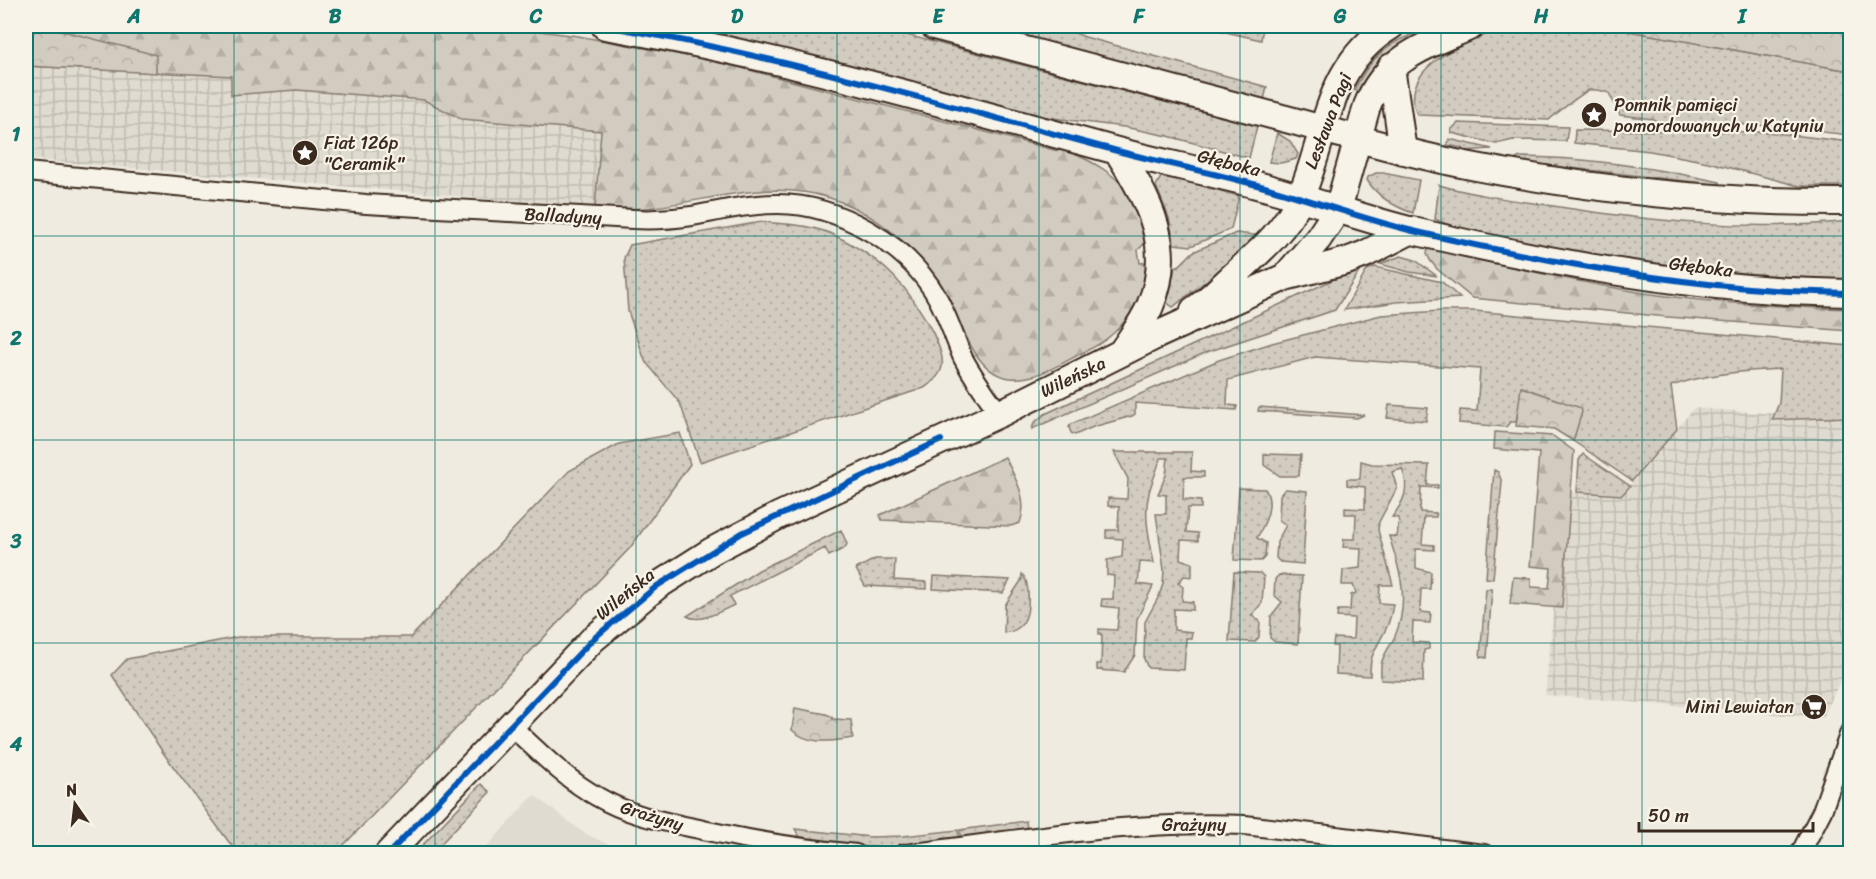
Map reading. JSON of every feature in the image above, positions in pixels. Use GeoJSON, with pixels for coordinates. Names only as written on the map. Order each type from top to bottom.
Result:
{"type":"FeatureCollection","features":[{"type":"Feature","properties":{"kind":"street","name":"Głęboka"},"geometry":{"type":"LineString","coordinates":[[605,26],[698,43],[782,63],[1118,152],[1226,177],[1412,230],[1575,264],[1670,279],[1773,290],[1851,293]]}},
{"type":"Feature","properties":{"kind":"street"},"geometry":{"type":"LineString","coordinates":[[934,26],[1357,139],[1474,167],[1534,178],[1661,195],[1750,201],[1851,202]]}},
{"type":"Feature","properties":{"kind":"street","name":"Lesława Pagi"},"geometry":{"type":"LineString","coordinates":[[1300,197],[1322,129],[1338,88],[1351,63],[1369,42],[1391,26]]}},
{"type":"Feature","properties":{"kind":"street","name":"Lesława Pagi"},"geometry":{"type":"LineString","coordinates":[[1338,209],[1373,90],[1391,67],[1422,48],[1471,26]]}},
{"type":"Feature","properties":{"kind":"street"},"geometry":{"type":"LineString","coordinates":[[1391,67],[1403,151]]}},
{"type":"Feature","properties":{"kind":"street"},"geometry":{"type":"LineString","coordinates":[[1300,197],[1357,139]]}},
{"type":"Feature","properties":{"kind":"street","name":"Wileńska"},"geometry":{"type":"LineString","coordinates":[[1118,152],[1136,181],[1155,220],[1159,234],[1160,269],[1149,308],[1121,353]]}},
{"type":"Feature","properties":{"kind":"street","name":"Balladyny"},"geometry":{"type":"LineString","coordinates":[[26,172],[366,204],[633,219],[689,216],[745,206],[777,204],[802,206],[855,224],[881,239],[916,270],[937,296],[963,358],[999,414]]}},
{"type":"Feature","properties":{"kind":"street","name":"Wileńska"},"geometry":{"type":"LineString","coordinates":[[1157,335],[1201,305],[1257,254],[1281,230],[1300,197]]}},
{"type":"Feature","properties":{"kind":"street","name":"Wileńska"},"geometry":{"type":"LineString","coordinates":[[1285,277],[1318,240],[1338,209]]}},
{"type":"Feature","properties":{"kind":"street","name":"Wileńska"},"geometry":{"type":"LineString","coordinates":[[388,854],[593,639],[657,586],[712,550],[780,515],[999,414],[1157,335],[1285,277],[1347,261],[1412,230]]}},
{"type":"Feature","properties":{"kind":"street","name":"Grażyny"},"geometry":{"type":"LineString","coordinates":[[510,725],[566,775],[598,797],[629,812],[737,845],[785,845],[856,854]]}},
{"type":"Feature","properties":{"kind":"street"},"geometry":{"type":"LineString","coordinates":[[1800,854],[1822,812],[1851,732]]}},
{"type":"Feature","properties":{"kind":"street","name":"Grażyny"},"geometry":{"type":"LineString","coordinates":[[904,854],[1120,827],[1218,824],[1245,825],[1484,854]]}},
{"type":"Feature","properties":{"kind":"shaded area"},"geometry":{"type":"Polygon","coordinates":[[[26,66],[231,76],[231,95],[296,90],[424,100],[461,119],[601,131],[595,208],[26,159],[26,66]]]}},
{"type":"Feature","properties":{"kind":"shaded area"},"geometry":{"type":"Polygon","coordinates":[[[1694,408],[1850,419],[1850,597],[1845,670],[1823,718],[1545,695],[1565,492],[1622,495],[1694,408]]]}},
{"type":"Feature","properties":{"kind":"shaded area"},"geometry":{"type":"Polygon","coordinates":[[[26,587],[36,591],[26,629],[26,587]]]}},
{"type":"Feature","properties":{"kind":"shaded area"},"geometry":{"type":"Polygon","coordinates":[[[534,795],[584,833],[633,853],[481,853],[534,795]]]}},
{"type":"Feature","properties":{"kind":"green space"},"geometry":{"type":"Polygon","coordinates":[[[26,26],[502,26],[578,36],[715,61],[1058,151],[1063,149],[1086,159],[1116,179],[1132,197],[1138,209],[1147,241],[1138,250],[1140,263],[1148,262],[1145,277],[1136,303],[1121,326],[1111,336],[1050,370],[1030,377],[1010,378],[989,369],[981,360],[967,339],[940,285],[915,254],[882,225],[844,203],[808,193],[786,190],[742,193],[647,208],[595,208],[601,131],[461,119],[424,100],[296,90],[231,95],[231,76],[26,66],[26,26]]]}},
{"type":"Feature","properties":{"kind":"green space"},"geometry":{"type":"Polygon","coordinates":[[[26,26],[44,26],[156,55],[156,73],[26,66],[26,26]]]}},
{"type":"Feature","properties":{"kind":"green space"},"geometry":{"type":"Polygon","coordinates":[[[685,26],[872,26],[1257,126],[1249,158],[1168,136],[1124,127],[1045,117],[685,26]]]}},
{"type":"Feature","properties":{"kind":"green space"},"geometry":{"type":"Polygon","coordinates":[[[993,26],[1058,26],[1085,37],[1267,87],[1264,100],[1064,47],[993,26]]]}},
{"type":"Feature","properties":{"kind":"green space"},"geometry":{"type":"Polygon","coordinates":[[[1200,26],[1263,26],[1261,40],[1200,26]]]}},
{"type":"Feature","properties":{"kind":"green space"},"geometry":{"type":"Polygon","coordinates":[[[1436,26],[1453,26],[1362,93],[1354,90],[1378,55],[1408,36],[1436,26]]]}},
{"type":"Feature","properties":{"kind":"green space"},"geometry":{"type":"Polygon","coordinates":[[[1507,26],[1618,26],[1613,28],[1850,71],[1850,135],[1758,125],[1659,123],[1653,119],[1620,115],[1609,93],[1594,90],[1581,95],[1549,120],[1418,115],[1415,110],[1414,92],[1418,79],[1427,68],[1452,50],[1507,26]]]}},
{"type":"Feature","properties":{"kind":"green space"},"geometry":{"type":"Polygon","coordinates":[[[1618,26],[1850,26],[1850,71],[1612,28],[1618,26]]]}},
{"type":"Feature","properties":{"kind":"green space"},"geometry":{"type":"Polygon","coordinates":[[[1458,123],[1568,127],[1566,141],[1513,140],[1496,144],[1452,133],[1451,130],[1458,123]]]}},
{"type":"Feature","properties":{"kind":"green space"},"geometry":{"type":"Polygon","coordinates":[[[1575,130],[1767,132],[1850,142],[1850,186],[1799,186],[1708,162],[1650,151],[1574,143],[1575,130]]]}},
{"type":"Feature","properties":{"kind":"green space"},"geometry":{"type":"Polygon","coordinates":[[[1277,133],[1290,141],[1298,154],[1296,159],[1281,163],[1269,162],[1277,133]]]}},
{"type":"Feature","properties":{"kind":"green space"},"geometry":{"type":"Polygon","coordinates":[[[1449,139],[1492,149],[1463,151],[1463,148],[1447,145],[1449,139]]]}},
{"type":"Feature","properties":{"kind":"green space"},"geometry":{"type":"Polygon","coordinates":[[[1520,157],[1621,164],[1720,182],[1720,185],[1518,162],[1516,159],[1520,157]]]}},
{"type":"Feature","properties":{"kind":"green space"},"geometry":{"type":"Polygon","coordinates":[[[1376,173],[1419,180],[1413,213],[1393,204],[1376,191],[1367,180],[1376,173]]]}},
{"type":"Feature","properties":{"kind":"green space"},"geometry":{"type":"Polygon","coordinates":[[[1166,176],[1239,196],[1231,229],[1191,246],[1174,244],[1169,218],[1156,186],[1161,177],[1166,176]]]}},
{"type":"Feature","properties":{"kind":"green space"},"geometry":{"type":"Polygon","coordinates":[[[1439,185],[1506,199],[1660,220],[1736,225],[1850,221],[1850,280],[1767,275],[1642,262],[1465,229],[1435,219],[1439,185]]]}},
{"type":"Feature","properties":{"kind":"green space"},"geometry":{"type":"Polygon","coordinates":[[[761,222],[820,230],[838,237],[869,255],[894,277],[915,302],[940,350],[941,370],[938,376],[924,388],[700,462],[680,403],[645,361],[628,311],[624,258],[630,245],[761,222]]]}},
{"type":"Feature","properties":{"kind":"green space"},"geometry":{"type":"Polygon","coordinates":[[[1236,233],[1263,236],[1173,307],[1167,303],[1175,267],[1193,252],[1236,233]]]}},
{"type":"Feature","properties":{"kind":"green space"},"geometry":{"type":"Polygon","coordinates":[[[1428,248],[1644,293],[1747,304],[1850,309],[1850,331],[1668,317],[1472,298],[1437,269],[1427,254],[1428,248]]]}},
{"type":"Feature","properties":{"kind":"green space"},"geometry":{"type":"Polygon","coordinates":[[[1401,256],[1415,260],[1437,276],[1409,272],[1380,264],[1401,256]]]}},
{"type":"Feature","properties":{"kind":"green space"},"geometry":{"type":"Polygon","coordinates":[[[1375,267],[1442,282],[1460,298],[1396,302],[1344,310],[1367,270],[1375,267]]]}},
{"type":"Feature","properties":{"kind":"green space"},"geometry":{"type":"Polygon","coordinates":[[[1358,268],[1361,269],[1335,310],[1207,352],[1032,429],[1034,423],[1045,414],[1358,268]]]}},
{"type":"Feature","properties":{"kind":"green space"},"geometry":{"type":"Polygon","coordinates":[[[1475,311],[1850,346],[1850,417],[1772,420],[1779,403],[1781,369],[1725,374],[1684,382],[1671,386],[1677,429],[1632,481],[1573,441],[1581,412],[1579,408],[1522,387],[1516,422],[1510,422],[1506,427],[1459,423],[1460,410],[1477,411],[1480,369],[1315,357],[1228,380],[1227,405],[1237,406],[1236,410],[1135,403],[1135,414],[1132,416],[1093,427],[1075,435],[1071,433],[1069,427],[1071,424],[1219,360],[1272,343],[1381,315],[1475,311]]]}},
{"type":"Feature","properties":{"kind":"green space"},"geometry":{"type":"Polygon","coordinates":[[[1521,387],[1581,408],[1582,412],[1573,441],[1554,429],[1516,426],[1521,387]]]}},
{"type":"Feature","properties":{"kind":"green space"},"geometry":{"type":"Polygon","coordinates":[[[1389,405],[1428,408],[1426,421],[1387,418],[1389,405]]]}},
{"type":"Feature","properties":{"kind":"green space"},"geometry":{"type":"Polygon","coordinates":[[[1259,407],[1364,415],[1357,418],[1258,411],[1259,407]]]}},
{"type":"Feature","properties":{"kind":"green space"},"geometry":{"type":"Polygon","coordinates":[[[1495,432],[1553,436],[1574,451],[1562,608],[1510,604],[1513,577],[1531,578],[1531,587],[1549,588],[1551,568],[1530,566],[1539,453],[1494,449],[1495,432]]]}},
{"type":"Feature","properties":{"kind":"green space"},"geometry":{"type":"Polygon","coordinates":[[[680,433],[690,464],[630,548],[336,853],[237,853],[164,754],[112,675],[127,659],[238,637],[411,637],[569,471],[619,444],[680,433]]]}},
{"type":"Feature","properties":{"kind":"green space"},"geometry":{"type":"Polygon","coordinates":[[[1114,452],[1192,452],[1191,471],[1204,472],[1204,477],[1184,477],[1183,499],[1201,501],[1201,508],[1188,508],[1186,532],[1198,533],[1198,541],[1181,540],[1180,559],[1192,563],[1192,577],[1184,576],[1178,583],[1183,587],[1182,601],[1193,602],[1193,610],[1174,609],[1174,630],[1192,632],[1191,638],[1186,638],[1184,670],[1148,668],[1144,659],[1145,622],[1163,584],[1164,570],[1156,514],[1166,514],[1166,495],[1158,494],[1166,475],[1168,458],[1160,458],[1147,502],[1148,528],[1154,563],[1140,562],[1138,584],[1153,586],[1137,619],[1135,655],[1124,672],[1097,670],[1097,664],[1101,664],[1102,635],[1099,634],[1099,629],[1117,630],[1119,608],[1101,606],[1102,599],[1113,599],[1114,576],[1107,575],[1107,560],[1122,557],[1123,539],[1106,538],[1106,530],[1118,530],[1119,507],[1108,506],[1108,498],[1127,499],[1128,479],[1114,452]]]}},
{"type":"Feature","properties":{"kind":"green space"},"geometry":{"type":"Polygon","coordinates":[[[1264,454],[1301,455],[1299,476],[1280,476],[1264,465],[1264,454]]]}},
{"type":"Feature","properties":{"kind":"green space"},"geometry":{"type":"Polygon","coordinates":[[[1583,454],[1630,486],[1622,495],[1577,492],[1579,460],[1583,454]]]}},
{"type":"Feature","properties":{"kind":"green space"},"geometry":{"type":"Polygon","coordinates":[[[1005,457],[1022,497],[1020,523],[1011,526],[882,520],[880,515],[1005,457]]]}},
{"type":"Feature","properties":{"kind":"green space"},"geometry":{"type":"Polygon","coordinates":[[[1361,461],[1372,464],[1429,465],[1427,485],[1438,485],[1438,488],[1421,487],[1420,512],[1436,513],[1436,517],[1424,517],[1422,544],[1434,545],[1434,550],[1416,549],[1416,568],[1431,572],[1430,589],[1421,589],[1420,612],[1431,613],[1430,623],[1413,622],[1412,642],[1429,643],[1429,649],[1424,650],[1423,682],[1381,680],[1381,663],[1395,636],[1402,610],[1400,573],[1389,536],[1397,537],[1399,518],[1392,517],[1400,506],[1406,489],[1402,469],[1392,472],[1397,488],[1379,522],[1378,530],[1393,585],[1380,585],[1379,603],[1393,604],[1390,620],[1372,657],[1370,676],[1336,674],[1337,646],[1333,646],[1334,638],[1353,639],[1354,618],[1337,617],[1338,610],[1350,610],[1351,595],[1356,593],[1353,585],[1342,585],[1343,570],[1360,568],[1361,548],[1343,547],[1344,539],[1355,539],[1356,514],[1345,514],[1345,508],[1365,509],[1365,487],[1347,485],[1347,479],[1360,479],[1361,461]]]}},
{"type":"Feature","properties":{"kind":"green space"},"geometry":{"type":"Polygon","coordinates":[[[1494,470],[1498,472],[1502,482],[1493,579],[1486,578],[1494,470]]]}},
{"type":"Feature","properties":{"kind":"green space"},"geometry":{"type":"Polygon","coordinates":[[[1239,488],[1265,489],[1268,495],[1268,514],[1257,538],[1266,543],[1265,557],[1261,561],[1234,560],[1239,488]]]}},
{"type":"Feature","properties":{"kind":"green space"},"geometry":{"type":"Polygon","coordinates":[[[1285,489],[1307,491],[1303,564],[1280,562],[1276,558],[1277,542],[1286,525],[1279,520],[1280,495],[1285,489]]]}},
{"type":"Feature","properties":{"kind":"green space"},"geometry":{"type":"Polygon","coordinates":[[[841,530],[847,544],[845,548],[829,556],[825,548],[730,596],[734,605],[717,613],[704,618],[687,616],[759,570],[841,530]]]}},
{"type":"Feature","properties":{"kind":"green space"},"geometry":{"type":"Polygon","coordinates":[[[875,559],[895,559],[894,580],[927,582],[927,589],[865,586],[856,569],[875,559]]]}},
{"type":"Feature","properties":{"kind":"green space"},"geometry":{"type":"Polygon","coordinates":[[[1234,572],[1260,573],[1264,577],[1262,603],[1252,615],[1260,621],[1259,637],[1255,642],[1229,641],[1234,572]]]}},
{"type":"Feature","properties":{"kind":"green space"},"geometry":{"type":"Polygon","coordinates":[[[1022,574],[1028,589],[1026,616],[1018,628],[1004,633],[1005,605],[1021,581],[1022,574]]]}},
{"type":"Feature","properties":{"kind":"green space"},"geometry":{"type":"Polygon","coordinates":[[[1279,575],[1302,576],[1298,644],[1275,642],[1270,638],[1271,616],[1282,602],[1274,595],[1275,579],[1279,575]]]}},
{"type":"Feature","properties":{"kind":"green space"},"geometry":{"type":"Polygon","coordinates":[[[934,576],[1010,580],[1003,593],[933,589],[934,576]]]}},
{"type":"Feature","properties":{"kind":"green space"},"geometry":{"type":"Polygon","coordinates":[[[1486,589],[1492,589],[1487,658],[1480,657],[1486,589]]]}},
{"type":"Feature","properties":{"kind":"green space"},"geometry":{"type":"Polygon","coordinates":[[[795,708],[826,714],[833,719],[851,720],[853,738],[821,741],[799,735],[792,730],[795,708]]]}},
{"type":"Feature","properties":{"kind":"green space"},"geometry":{"type":"Polygon","coordinates":[[[481,784],[490,792],[432,853],[415,853],[481,784]]]}},
{"type":"Feature","properties":{"kind":"green space"},"geometry":{"type":"Polygon","coordinates":[[[1026,821],[1027,830],[961,839],[960,830],[1026,821]]]}},
{"type":"Feature","properties":{"kind":"green space"},"geometry":{"type":"Polygon","coordinates":[[[795,829],[871,837],[958,830],[959,839],[897,847],[857,846],[801,839],[795,829]]]}},
{"type":"Feature","properties":{"kind":"cycle path"},"geometry":{"type":"LineString","coordinates":[[605,26],[796,66],[1128,154],[1253,184],[1393,226],[1457,241],[1638,275],[1774,290],[1850,293]]}},
{"type":"Feature","properties":{"kind":"cycle path"},"geometry":{"type":"LineString","coordinates":[[388,854],[593,639],[657,586],[742,533],[941,440]]}},
{"type":"Feature","properties":{"kind":"place","name":"Pomnik pamięci pomordowanych w Katyniu"},"geometry":{"type":"Point","coordinates":[1594,115]}},
{"type":"Feature","properties":{"kind":"place","name":"Fiat 126p \"Ceramik\""},"geometry":{"type":"Point","coordinates":[305,153]}},
{"type":"Feature","properties":{"kind":"place","name":"Mini Lewiatan"},"geometry":{"type":"Point","coordinates":[1814,707]}}]}
